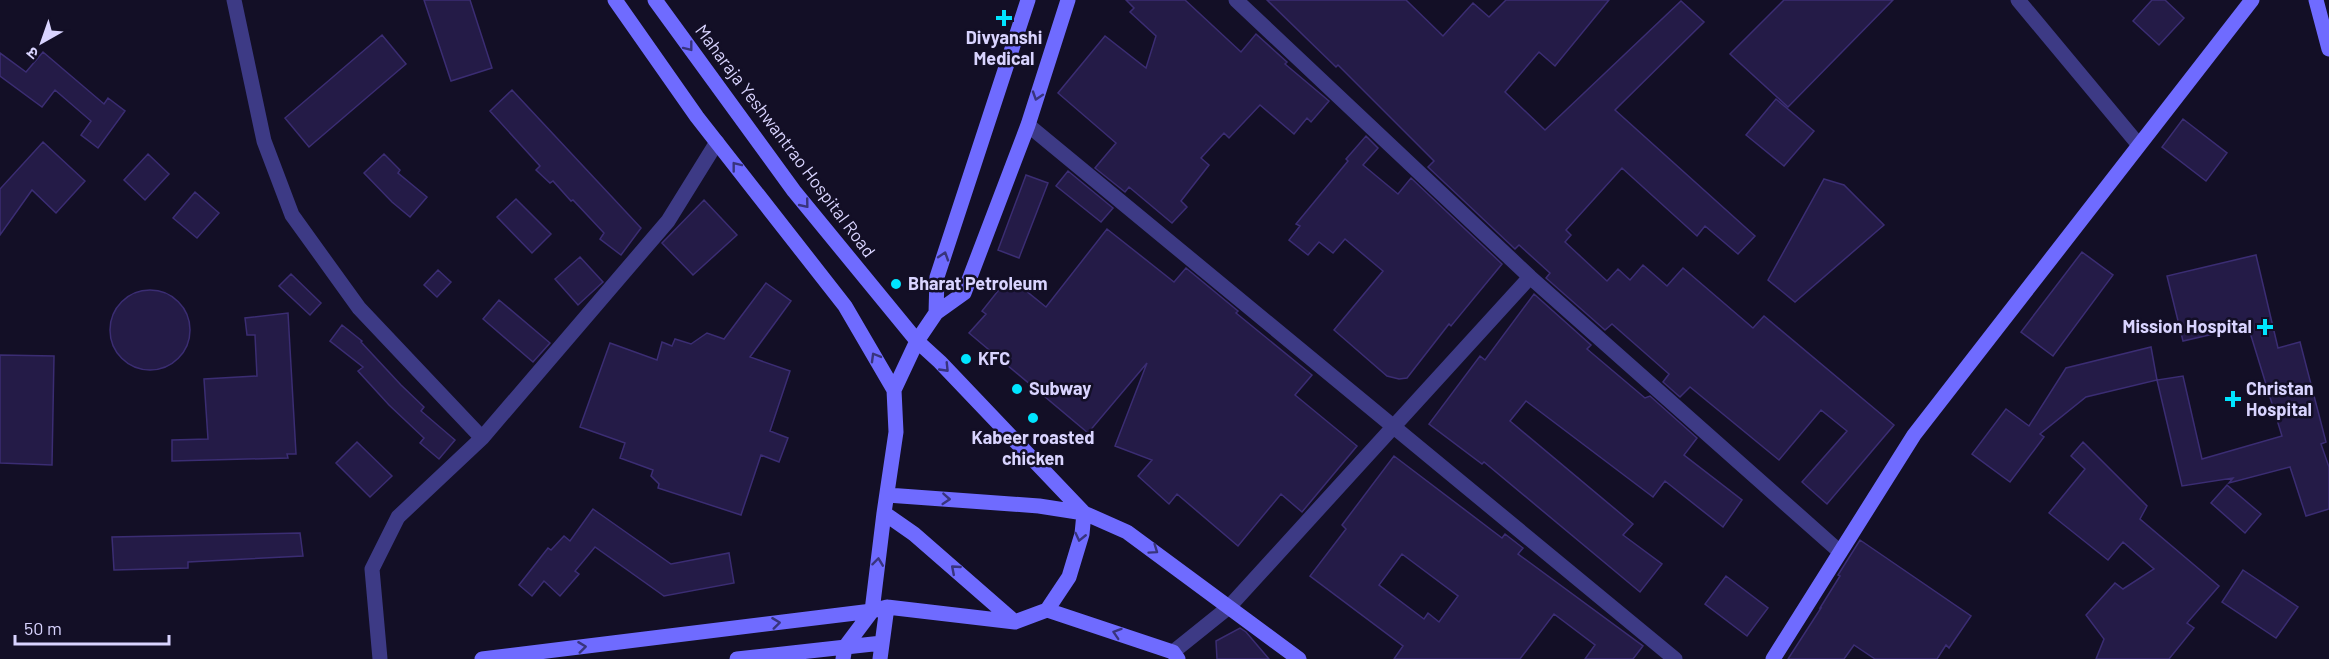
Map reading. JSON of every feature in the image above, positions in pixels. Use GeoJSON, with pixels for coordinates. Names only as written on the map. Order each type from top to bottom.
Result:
{"type":"FeatureCollection","features":[{"type":"Feature","properties":{"kind":"main road"},"geometry":{"type":"LineString","coordinates":[[615,0],[674,86],[845,306],[894,390],[896,432],[872,612],[844,653]]}},
{"type":"Feature","properties":{"kind":"main road","name":"Maharaja Yeshwantrao Hospital Road"},"geometry":{"type":"LineString","coordinates":[[655,0],[794,191],[917,341],[940,362],[1084,513]]}},
{"type":"Feature","properties":{"kind":"main road"},"geometry":{"type":"LineString","coordinates":[[936,313],[937,277],[1028,0]]}},
{"type":"Feature","properties":{"kind":"main road"},"geometry":{"type":"LineString","coordinates":[[894,390],[917,341],[936,313],[964,293],[1028,125],[1068,0]]}},
{"type":"Feature","properties":{"kind":"main road"},"geometry":{"type":"LineString","coordinates":[[1773,659],[1914,435],[2252,0]]}},
{"type":"Feature","properties":{"kind":"main road"},"geometry":{"type":"LineString","coordinates":[[2316,0],[2329,49]]}},
{"type":"Feature","properties":{"kind":"main road"},"geometry":{"type":"LineString","coordinates":[[887,495],[1039,506],[1084,513],[1127,532],[1299,659]]}},
{"type":"Feature","properties":{"kind":"main road"},"geometry":{"type":"LineString","coordinates":[[884,513],[914,534],[1015,622]]}},
{"type":"Feature","properties":{"kind":"main road"},"geometry":{"type":"LineString","coordinates":[[483,659],[872,612],[887,607],[1015,622],[1047,610],[1069,577],[1082,534],[1084,513]]}},
{"type":"Feature","properties":{"kind":"main road"},"geometry":{"type":"LineString","coordinates":[[880,659],[887,607]]}},
{"type":"Feature","properties":{"kind":"main road"},"geometry":{"type":"LineString","coordinates":[[1047,610],[1176,655]]}},
{"type":"Feature","properties":{"kind":"main road"},"geometry":{"type":"LineString","coordinates":[[737,659],[844,653],[882,643]]}},
{"type":"Feature","properties":{"kind":"street"},"geometry":{"type":"LineString","coordinates":[[234,0],[264,141],[292,215],[360,308],[482,438]]}},
{"type":"Feature","properties":{"kind":"street"},"geometry":{"type":"LineString","coordinates":[[1236,0],[1530,277],[1840,552]]}},
{"type":"Feature","properties":{"kind":"street"},"geometry":{"type":"LineString","coordinates":[[2018,0],[2138,144]]}},
{"type":"Feature","properties":{"kind":"street"},"geometry":{"type":"LineString","coordinates":[[1028,125],[1675,659]]}},
{"type":"Feature","properties":{"kind":"street"},"geometry":{"type":"LineString","coordinates":[[380,659],[372,569],[398,518],[482,438],[668,221],[717,142]]}},
{"type":"Feature","properties":{"kind":"street"},"geometry":{"type":"LineString","coordinates":[[1176,655],[1229,607],[1530,277]]}},
{"type":"Feature","properties":{"kind":"building"},"geometry":{"type":"Polygon","coordinates":[[[424,0],[470,0],[492,68],[451,81],[424,0]]]}},
{"type":"Feature","properties":{"kind":"building"},"geometry":{"type":"Polygon","coordinates":[[[1126,0],[1185,0],[1241,52],[1256,34],[1287,62],[1285,64],[1329,101],[1311,122],[1307,118],[1294,134],[1260,105],[1229,138],[1224,133],[1201,158],[1209,165],[1181,201],[1187,207],[1172,223],[1129,187],[1125,192],[1095,168],[1116,143],[1058,93],[1105,36],[1146,68],[1156,36],[1130,12],[1134,8],[1126,0]]]}},
{"type":"Feature","properties":{"kind":"building"},"geometry":{"type":"Polygon","coordinates":[[[1267,0],[1406,0],[1443,36],[1473,3],[1489,17],[1506,0],[1609,0],[1555,66],[1539,52],[1505,92],[1545,130],[1681,1],[1704,22],[1615,110],[1755,236],[1738,254],[1705,226],[1697,236],[1622,168],[1566,230],[1571,235],[1565,242],[1607,281],[1618,269],[1630,280],[1643,265],[1667,286],[1683,268],[1753,328],[1764,316],[1894,425],[1827,504],[1802,482],[1847,431],[1821,410],[1779,460],[1690,387],[1680,397],[1663,382],[1669,374],[1612,324],[1605,330],[1546,278],[1550,273],[1519,245],[1515,249],[1428,167],[1434,161],[1338,65],[1336,67],[1267,0]]]}},
{"type":"Feature","properties":{"kind":"building"},"geometry":{"type":"Polygon","coordinates":[[[1784,0],[1893,0],[1788,107],[1730,54],[1784,0]]]}},
{"type":"Feature","properties":{"kind":"building"},"geometry":{"type":"Polygon","coordinates":[[[2152,0],[2165,0],[2184,18],[2159,45],[2133,21],[2152,0]]]}},
{"type":"Feature","properties":{"kind":"building"},"geometry":{"type":"Polygon","coordinates":[[[382,35],[406,64],[309,147],[285,118],[382,35]]]}},
{"type":"Feature","properties":{"kind":"building"},"geometry":{"type":"Polygon","coordinates":[[[43,52],[104,104],[108,98],[125,111],[98,148],[81,135],[91,121],[55,90],[42,107],[0,76],[0,53],[26,72],[43,52]]]}},
{"type":"Feature","properties":{"kind":"building"},"geometry":{"type":"Polygon","coordinates":[[[512,90],[641,228],[621,255],[600,239],[604,233],[573,200],[571,201],[553,181],[550,183],[536,170],[540,166],[490,111],[512,90]]]}},
{"type":"Feature","properties":{"kind":"building"},"geometry":{"type":"Polygon","coordinates":[[[1776,99],[1814,131],[1784,166],[1746,135],[1776,99]]]}},
{"type":"Feature","properties":{"kind":"building"},"geometry":{"type":"Polygon","coordinates":[[[2183,119],[2227,153],[2206,181],[2162,147],[2183,119]]]}},
{"type":"Feature","properties":{"kind":"building"},"geometry":{"type":"Polygon","coordinates":[[[1366,136],[1378,148],[1363,165],[1398,194],[1411,178],[1502,264],[1451,326],[1449,324],[1407,378],[1387,376],[1334,330],[1383,271],[1345,239],[1333,253],[1319,242],[1308,255],[1289,240],[1300,226],[1296,224],[1366,136]]]}},
{"type":"Feature","properties":{"kind":"building"},"geometry":{"type":"Polygon","coordinates":[[[43,142],[85,181],[56,213],[32,190],[0,235],[0,189],[43,142]]]}},
{"type":"Feature","properties":{"kind":"building"},"geometry":{"type":"Polygon","coordinates":[[[148,154],[169,174],[145,200],[124,180],[148,154]]]}},
{"type":"Feature","properties":{"kind":"building"},"geometry":{"type":"Polygon","coordinates":[[[384,154],[400,170],[398,173],[427,197],[410,217],[364,173],[384,154]]]}},
{"type":"Feature","properties":{"kind":"building"},"geometry":{"type":"Polygon","coordinates":[[[1068,171],[1113,208],[1101,222],[1056,186],[1068,171]]]}},
{"type":"Feature","properties":{"kind":"building"},"geometry":{"type":"Polygon","coordinates":[[[1026,175],[1048,183],[1019,258],[998,250],[1026,175]]]}},
{"type":"Feature","properties":{"kind":"building"},"geometry":{"type":"Polygon","coordinates":[[[1824,179],[1844,185],[1884,225],[1795,302],[1768,280],[1824,179]]]}},
{"type":"Feature","properties":{"kind":"building"},"geometry":{"type":"Polygon","coordinates":[[[195,192],[219,213],[197,238],[173,218],[195,192]]]}},
{"type":"Feature","properties":{"kind":"building"},"geometry":{"type":"Polygon","coordinates":[[[516,199],[551,234],[532,253],[497,217],[516,199]]]}},
{"type":"Feature","properties":{"kind":"building"},"geometry":{"type":"Polygon","coordinates":[[[704,200],[737,235],[693,275],[662,243],[704,200]]]}},
{"type":"Feature","properties":{"kind":"building"},"geometry":{"type":"Polygon","coordinates":[[[1107,229],[1174,282],[1186,268],[1238,311],[1236,313],[1312,375],[1295,395],[1357,446],[1302,512],[1281,494],[1238,546],[1177,494],[1169,504],[1138,476],[1152,460],[1115,446],[1147,363],[1088,433],[969,333],[986,314],[982,311],[1009,277],[1046,307],[1107,229]]]}},
{"type":"Feature","properties":{"kind":"building"},"geometry":{"type":"Polygon","coordinates":[[[2082,252],[2113,275],[2053,356],[2021,332],[2082,252]]]}},
{"type":"Feature","properties":{"kind":"building"},"geometry":{"type":"Polygon","coordinates":[[[2256,255],[2278,348],[2300,342],[2326,442],[2321,444],[2329,467],[2329,509],[2306,516],[2290,467],[2229,483],[2233,478],[2182,486],[2157,380],[2183,376],[2202,459],[2282,436],[2248,326],[2183,341],[2167,276],[2256,255]]]}},
{"type":"Feature","properties":{"kind":"building"},"geometry":{"type":"Polygon","coordinates":[[[580,257],[603,282],[578,305],[555,279],[580,257]]]}},
{"type":"Feature","properties":{"kind":"building"},"geometry":{"type":"Polygon","coordinates":[[[438,270],[451,282],[437,297],[424,285],[438,270]]]}},
{"type":"Feature","properties":{"kind":"building"},"geometry":{"type":"Polygon","coordinates":[[[291,274],[321,303],[310,315],[279,286],[291,274]]]}},
{"type":"Feature","properties":{"kind":"building"},"geometry":{"type":"Polygon","coordinates":[[[766,283],[791,301],[750,357],[790,371],[770,431],[788,438],[779,462],[761,455],[741,515],[658,488],[659,484],[651,476],[653,470],[620,458],[625,443],[580,427],[610,343],[657,360],[662,342],[672,346],[675,339],[691,344],[707,333],[724,339],[766,283]]]}},
{"type":"Feature","properties":{"kind":"building"},"geometry":{"type":"Polygon","coordinates":[[[150,290],[165,293],[178,302],[187,315],[190,330],[187,345],[178,358],[165,367],[150,370],[135,367],[122,358],[113,345],[110,330],[113,315],[122,302],[135,293],[150,290]]]}},
{"type":"Feature","properties":{"kind":"building"},"geometry":{"type":"Polygon","coordinates":[[[1534,294],[1591,345],[1587,349],[1645,398],[1650,396],[1697,438],[1684,455],[1742,500],[1723,527],[1665,481],[1653,497],[1526,401],[1510,421],[1633,524],[1623,535],[1662,564],[1640,592],[1484,462],[1482,464],[1429,424],[1480,356],[1485,360],[1534,294]]]}},
{"type":"Feature","properties":{"kind":"building"},"geometry":{"type":"Polygon","coordinates":[[[499,300],[550,343],[533,362],[483,319],[499,300]]]}},
{"type":"Feature","properties":{"kind":"building"},"geometry":{"type":"Polygon","coordinates":[[[288,313],[296,454],[287,454],[288,458],[172,461],[172,440],[208,439],[204,379],[257,376],[255,335],[247,335],[245,318],[288,313]]]}},
{"type":"Feature","properties":{"kind":"building"},"geometry":{"type":"Polygon","coordinates":[[[342,325],[362,341],[424,407],[421,411],[455,440],[439,459],[420,443],[424,438],[358,371],[363,367],[330,341],[342,325]]]}},
{"type":"Feature","properties":{"kind":"building"},"geometry":{"type":"Polygon","coordinates":[[[2151,347],[2157,380],[2086,397],[2040,434],[2044,437],[2010,482],[1972,454],[2006,409],[2029,426],[2066,368],[2151,347]]]}},
{"type":"Feature","properties":{"kind":"building"},"geometry":{"type":"Polygon","coordinates":[[[0,355],[54,356],[52,465],[0,463],[0,355]]]}},
{"type":"Feature","properties":{"kind":"building"},"geometry":{"type":"Polygon","coordinates":[[[357,442],[392,476],[370,497],[336,463],[357,442]]]}},
{"type":"Feature","properties":{"kind":"building"},"geometry":{"type":"Polygon","coordinates":[[[2083,442],[2147,506],[2140,519],[2219,586],[2187,623],[2194,628],[2169,659],[2096,659],[2104,639],[2086,615],[2115,583],[2123,589],[2154,569],[2123,542],[2108,560],[2049,513],[2085,469],[2071,456],[2083,442]]]}},
{"type":"Feature","properties":{"kind":"building"},"geometry":{"type":"Polygon","coordinates":[[[1394,456],[1502,538],[1505,534],[1523,548],[1518,554],[1643,646],[1633,659],[1585,659],[1595,645],[1554,614],[1520,659],[1394,659],[1403,646],[1310,576],[1346,529],[1342,525],[1394,456]],[[1402,554],[1379,585],[1424,619],[1428,613],[1439,622],[1458,596],[1402,554]]]}},
{"type":"Feature","properties":{"kind":"building"},"geometry":{"type":"Polygon","coordinates":[[[2227,485],[2261,514],[2245,533],[2211,503],[2227,485]]]}},
{"type":"Feature","properties":{"kind":"building"},"geometry":{"type":"Polygon","coordinates":[[[593,509],[671,564],[729,553],[734,583],[664,596],[595,547],[575,571],[579,574],[560,596],[544,581],[532,596],[519,585],[548,548],[551,550],[564,536],[570,541],[593,509]]]}},
{"type":"Feature","properties":{"kind":"building"},"geometry":{"type":"Polygon","coordinates":[[[300,533],[303,556],[188,562],[188,568],[114,570],[112,537],[300,533]]]}},
{"type":"Feature","properties":{"kind":"building"},"geometry":{"type":"Polygon","coordinates":[[[1860,540],[1971,616],[1949,648],[1946,645],[1937,659],[1875,659],[1854,645],[1844,659],[1788,659],[1821,608],[1860,540]]]}},
{"type":"Feature","properties":{"kind":"building"},"geometry":{"type":"Polygon","coordinates":[[[2243,570],[2298,607],[2276,638],[2222,602],[2243,570]]]}},
{"type":"Feature","properties":{"kind":"building"},"geometry":{"type":"Polygon","coordinates":[[[1726,576],[1768,608],[1747,636],[1705,604],[1726,576]]]}},
{"type":"Feature","properties":{"kind":"building"},"geometry":{"type":"Polygon","coordinates":[[[1240,628],[1269,659],[1217,659],[1216,641],[1240,628]]]}},
{"type":"Feature","properties":{"kind":"place","name":"Divyanshi Medical"},"geometry":{"type":"Point","coordinates":[1004,18]}},
{"type":"Feature","properties":{"kind":"place","name":"Bharat Petroleum"},"geometry":{"type":"Point","coordinates":[896,284]}},
{"type":"Feature","properties":{"kind":"place","name":"Mission Hospital"},"geometry":{"type":"Point","coordinates":[2265,327]}},
{"type":"Feature","properties":{"kind":"place","name":"KFC"},"geometry":{"type":"Point","coordinates":[966,359]}},
{"type":"Feature","properties":{"kind":"place","name":"Subway"},"geometry":{"type":"Point","coordinates":[1017,389]}},
{"type":"Feature","properties":{"kind":"place","name":"Christan Hospital"},"geometry":{"type":"Point","coordinates":[2233,399]}},
{"type":"Feature","properties":{"kind":"place","name":"Kabeer roasted chicken"},"geometry":{"type":"Point","coordinates":[1033,418]}}]}
